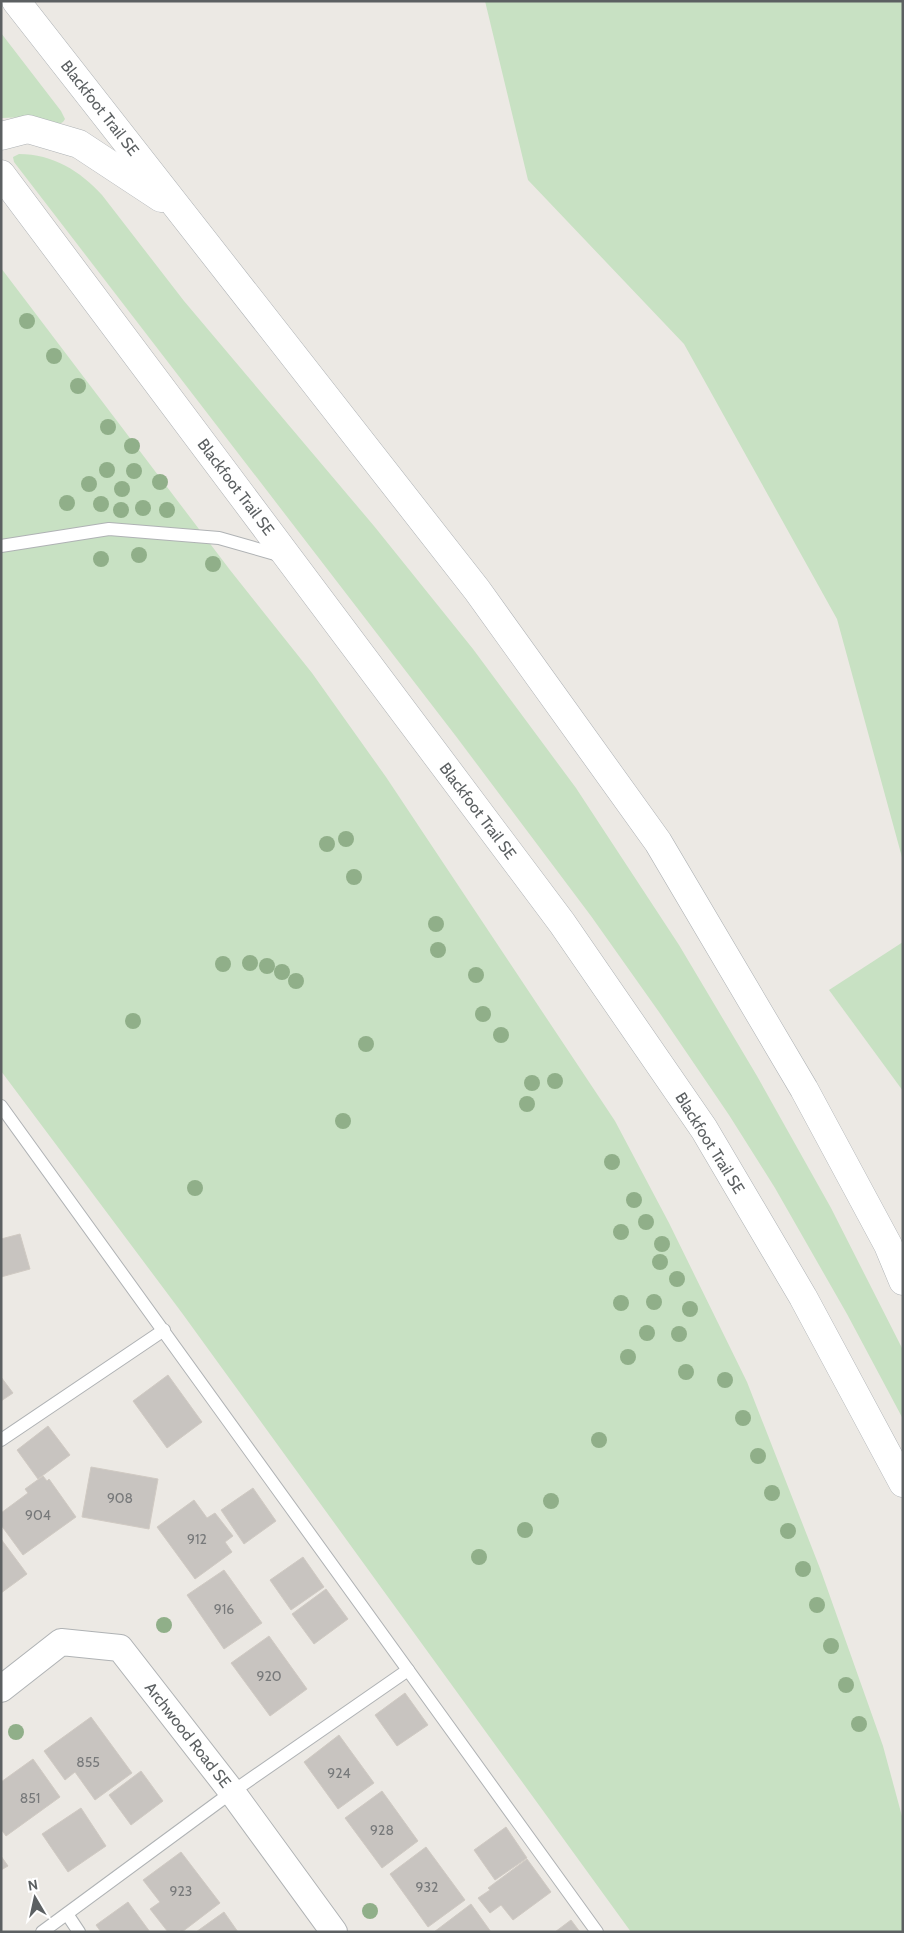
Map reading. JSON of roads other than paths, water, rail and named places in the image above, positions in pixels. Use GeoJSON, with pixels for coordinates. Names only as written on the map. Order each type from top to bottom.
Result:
{"type":"FeatureCollection","features":[{"type":"Feature","properties":{"kind":"main road","name":"Blackfoot Trail SE"},"geometry":{"type":"LineString","coordinates":[[16,1],[477,590],[658,842],[804,1089],[888,1245],[903,1281]]}},
{"type":"Feature","properties":{"kind":"main road"},"geometry":{"type":"LineString","coordinates":[[1,136],[28,129],[78,144],[179,209]]}},
{"type":"Feature","properties":{"kind":"main road","name":"Blackfoot Trail SE"},"geometry":{"type":"LineString","coordinates":[[1,174],[562,924],[704,1130],[803,1297],[902,1483]]}},
{"type":"Feature","properties":{"kind":"street","name":"Archwood Road SE"},"geometry":{"type":"LineString","coordinates":[[1,1689],[61,1642],[120,1648],[232,1792],[334,1932]]}},
{"type":"Feature","properties":{"kind":"lane"},"geometry":{"type":"LineString","coordinates":[[1,546],[109,529],[219,538],[289,558]]}},
{"type":"Feature","properties":{"kind":"lane"},"geometry":{"type":"LineString","coordinates":[[1,1106],[597,1932]]}},
{"type":"Feature","properties":{"kind":"lane"},"geometry":{"type":"LineString","coordinates":[[1,1440],[164,1330]]}},
{"type":"Feature","properties":{"kind":"lane"},"geometry":{"type":"LineString","coordinates":[[42,1932],[232,1792],[408,1670]]}},
{"type":"Feature","properties":{"kind":"lane"},"geometry":{"type":"LineString","coordinates":[[67,1914],[79,1932]]}}]}
